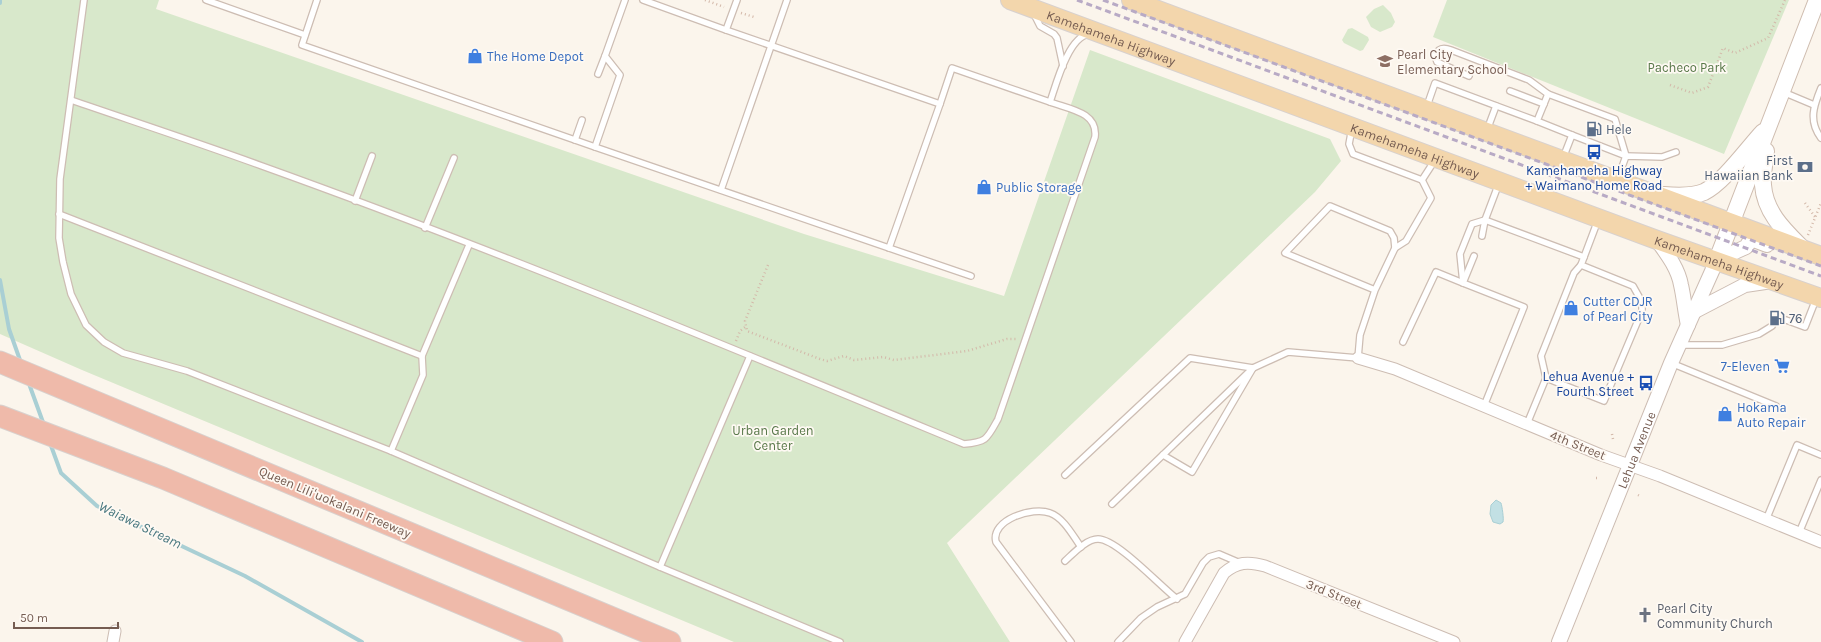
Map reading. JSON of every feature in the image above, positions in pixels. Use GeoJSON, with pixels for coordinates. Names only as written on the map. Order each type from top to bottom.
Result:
{"type":"FeatureCollection","features":[{"type":"Feature","properties":{"kind":"highway","name":"Queen Liliʻuokalani Freeway"},"geometry":{"type":"LineString","coordinates":[[0,362],[670,642]]}},
{"type":"Feature","properties":{"kind":"highway"},"geometry":{"type":"LineString","coordinates":[[0,416],[163,478],[552,642]]}},
{"type":"Feature","properties":{"kind":"main road","name":"Kamehameha Highway"},"geometry":{"type":"LineString","coordinates":[[1010,0],[1657,240],[1819,297]]}},
{"type":"Feature","properties":{"kind":"main road"},"geometry":{"type":"LineString","coordinates":[[1131,0],[1733,223],[1805,242]]}},
{"type":"Feature","properties":{"kind":"main road"},"geometry":{"type":"LineString","coordinates":[[1717,260],[1733,223],[1816,0]]}},
{"type":"Feature","properties":{"kind":"main road"},"geometry":{"type":"LineString","coordinates":[[1654,194],[1688,196],[1704,192],[1711,188],[1725,176],[1769,125]]}},
{"type":"Feature","properties":{"kind":"main road"},"geometry":{"type":"LineString","coordinates":[[1769,125],[1762,184],[1764,195],[1770,209],[1781,227],[1805,242],[1821,256]]}},
{"type":"Feature","properties":{"kind":"street"},"geometry":{"type":"LineString","coordinates":[[1717,260],[1746,247],[1751,239],[1821,264]]}},
{"type":"Feature","properties":{"kind":"street"},"geometry":{"type":"LineString","coordinates":[[1657,240],[1674,265],[1678,275],[1688,325]]}},
{"type":"Feature","properties":{"kind":"street","name":"Lehua Avenue"},"geometry":{"type":"LineString","coordinates":[[1559,642],[1671,363],[1717,260]]}},
{"type":"Feature","properties":{"kind":"street"},"geometry":{"type":"LineString","coordinates":[[1695,311],[1745,285],[1774,281]]}},
{"type":"Feature","properties":{"kind":"street","name":"4th Street"},"geometry":{"type":"LineString","coordinates":[[1358,358],[1394,369],[1821,542]]}},
{"type":"Feature","properties":{"kind":"street","name":"3rd Street"},"geometry":{"type":"LineString","coordinates":[[1240,563],[1249,562],[1265,566],[1454,642]]}},
{"type":"Feature","properties":{"kind":"street"},"geometry":{"type":"LineString","coordinates":[[1185,642],[1218,582],[1229,569],[1240,563]]}},
{"type":"Feature","properties":{"kind":"lane"},"geometry":{"type":"LineString","coordinates":[[84,0],[60,179],[59,238],[71,294],[86,325],[104,342],[123,353],[187,371],[391,451],[660,567],[840,642]]}},
{"type":"Feature","properties":{"kind":"lane"},"geometry":{"type":"LineString","coordinates":[[206,0],[305,35]]}},
{"type":"Feature","properties":{"kind":"lane"},"geometry":{"type":"LineString","coordinates":[[317,0],[302,45],[971,276]]}},
{"type":"Feature","properties":{"kind":"lane"},"geometry":{"type":"LineString","coordinates":[[598,74],[624,0]]}},
{"type":"Feature","properties":{"kind":"lane"},"geometry":{"type":"LineString","coordinates":[[643,0],[940,104]]}},
{"type":"Feature","properties":{"kind":"lane"},"geometry":{"type":"LineString","coordinates":[[726,30],[737,0]]}},
{"type":"Feature","properties":{"kind":"lane"},"geometry":{"type":"LineString","coordinates":[[721,190],[787,0]]}},
{"type":"Feature","properties":{"kind":"lane"},"geometry":{"type":"LineString","coordinates":[[1030,8],[1040,26],[1054,34],[1057,38],[1063,66]]}},
{"type":"Feature","properties":{"kind":"lane"},"geometry":{"type":"LineString","coordinates":[[1050,102],[1063,66],[1075,43],[1083,35],[1099,33]]}},
{"type":"Feature","properties":{"kind":"lane"},"geometry":{"type":"LineString","coordinates":[[1469,76],[1437,62],[1435,56],[1439,50],[1442,48],[1451,50],[1529,80],[1548,94],[1615,119],[1626,156],[1617,180]]}},
{"type":"Feature","properties":{"kind":"lane"},"geometry":{"type":"LineString","coordinates":[[595,147],[620,75],[604,56]]}},
{"type":"Feature","properties":{"kind":"lane"},"geometry":{"type":"LineString","coordinates":[[71,100],[262,165],[750,356],[964,444],[980,442],[989,436],[998,419],[1095,137],[1096,130],[1092,120],[1084,114],[952,68],[889,248]]}},
{"type":"Feature","properties":{"kind":"lane"},"geometry":{"type":"LineString","coordinates":[[1425,109],[1435,83],[1607,147],[1626,156],[1662,157],[1676,152]]}},
{"type":"Feature","properties":{"kind":"lane"},"geometry":{"type":"LineString","coordinates":[[1821,88],[1812,112],[1814,124],[1821,138]]}},
{"type":"Feature","properties":{"kind":"lane"},"geometry":{"type":"LineString","coordinates":[[1510,91],[1544,104]]}},
{"type":"Feature","properties":{"kind":"lane"},"geometry":{"type":"LineString","coordinates":[[1781,91],[1814,105]]}},
{"type":"Feature","properties":{"kind":"lane"},"geometry":{"type":"LineString","coordinates":[[1537,121],[1548,94]]}},
{"type":"Feature","properties":{"kind":"lane"},"geometry":{"type":"LineString","coordinates":[[1486,132],[1496,106]]}},
{"type":"Feature","properties":{"kind":"lane"},"geometry":{"type":"LineString","coordinates":[[1579,106],[1580,112]]}},
{"type":"Feature","properties":{"kind":"lane"},"geometry":{"type":"LineString","coordinates":[[1599,113],[1601,120]]}},
{"type":"Feature","properties":{"kind":"lane"},"geometry":{"type":"LineString","coordinates":[[575,140],[582,120]]}},
{"type":"Feature","properties":{"kind":"lane"},"geometry":{"type":"LineString","coordinates":[[1352,126],[1349,144],[1353,154],[1422,180],[1431,198],[1406,241],[1395,248]]}},
{"type":"Feature","properties":{"kind":"lane"},"geometry":{"type":"LineString","coordinates":[[1562,160],[1572,135]]}},
{"type":"Feature","properties":{"kind":"lane"},"geometry":{"type":"LineString","coordinates":[[355,201],[372,156]]}},
{"type":"Feature","properties":{"kind":"lane"},"geometry":{"type":"LineString","coordinates":[[425,228],[454,158]]}},
{"type":"Feature","properties":{"kind":"lane"},"geometry":{"type":"LineString","coordinates":[[1422,180],[1437,158]]}},
{"type":"Feature","properties":{"kind":"lane"},"geometry":{"type":"LineString","coordinates":[[1482,236],[1485,220],[1500,181]]}},
{"type":"Feature","properties":{"kind":"lane"},"geometry":{"type":"LineString","coordinates":[[1112,504],[1253,368],[1288,352],[1358,358],[1360,335],[1375,290],[1395,248],[1394,238],[1390,231],[1330,206],[1285,253],[1375,290]]}},
{"type":"Feature","properties":{"kind":"lane"},"geometry":{"type":"LineString","coordinates":[[60,214],[422,356]]}},
{"type":"Feature","properties":{"kind":"lane"},"geometry":{"type":"LineString","coordinates":[[1527,424],[1546,378],[1540,356],[1574,273],[1581,265],[1599,218]]}},
{"type":"Feature","properties":{"kind":"lane"},"geometry":{"type":"LineString","coordinates":[[1463,283],[1460,254],[1472,224],[1485,220],[1584,257]]}},
{"type":"Feature","properties":{"kind":"lane"},"geometry":{"type":"LineString","coordinates":[[391,451],[424,375],[422,356],[469,245]]}},
{"type":"Feature","properties":{"kind":"lane"},"geometry":{"type":"LineString","coordinates":[[1463,283],[1474,256]]}},
{"type":"Feature","properties":{"kind":"lane"},"geometry":{"type":"LineString","coordinates":[[1546,378],[1604,401],[1642,311],[1639,294],[1633,286],[1581,265]]}},
{"type":"Feature","properties":{"kind":"lane"},"geometry":{"type":"LineString","coordinates":[[1402,342],[1436,272],[1524,307],[1484,406]]}},
{"type":"Feature","properties":{"kind":"lane"},"geometry":{"type":"LineString","coordinates":[[1786,320],[1804,327],[1819,297]]}},
{"type":"Feature","properties":{"kind":"lane"},"geometry":{"type":"LineString","coordinates":[[1679,345],[1722,345],[1758,334],[1772,326]]}},
{"type":"Feature","properties":{"kind":"lane"},"geometry":{"type":"LineString","coordinates":[[660,567],[750,356]]}},
{"type":"Feature","properties":{"kind":"lane"},"geometry":{"type":"LineString","coordinates":[[1065,475],[1190,358],[1253,368]]}},
{"type":"Feature","properties":{"kind":"lane"},"geometry":{"type":"LineString","coordinates":[[1671,363],[1776,406]]}},
{"type":"Feature","properties":{"kind":"lane"},"geometry":{"type":"LineString","coordinates":[[1162,455],[1192,472],[1253,368]]}},
{"type":"Feature","properties":{"kind":"lane"},"geometry":{"type":"LineString","coordinates":[[1766,520],[1797,445],[1821,455]]}},
{"type":"Feature","properties":{"kind":"lane"},"geometry":{"type":"LineString","coordinates":[[1799,533],[1821,480]]}},
{"type":"Feature","properties":{"kind":"lane"},"geometry":{"type":"LineString","coordinates":[[1071,642],[996,542],[994,537],[999,527],[1015,516],[1040,511],[1050,513],[1059,518],[1081,547]]}},
{"type":"Feature","properties":{"kind":"lane"},"geometry":{"type":"LineString","coordinates":[[1065,561],[1081,547],[1097,539],[1106,540],[1118,547],[1176,599]]}},
{"type":"Feature","properties":{"kind":"lane"},"geometry":{"type":"LineString","coordinates":[[1118,642],[1141,618],[1157,607],[1185,594],[1208,557],[1219,554],[1240,563]]}},
{"type":"Feature","properties":{"kind":"path"},"geometry":{"type":"LineString","coordinates":[[705,0],[727,8]]}},
{"type":"Feature","properties":{"kind":"path"},"geometry":{"type":"LineString","coordinates":[[1670,85],[1692,94],[1708,88],[1723,48],[1735,53],[1768,38],[1785,0]]}},
{"type":"Feature","properties":{"kind":"path"},"geometry":{"type":"LineString","coordinates":[[740,12],[754,17]]}},
{"type":"Feature","properties":{"kind":"path"},"geometry":{"type":"LineString","coordinates":[[1805,203],[1815,218]]}},
{"type":"Feature","properties":{"kind":"path"},"geometry":{"type":"LineString","coordinates":[[1805,242],[1821,203]]}},
{"type":"Feature","properties":{"kind":"path"},"geometry":{"type":"LineString","coordinates":[[768,265],[745,321],[747,331],[827,361],[844,356],[854,360],[882,357],[894,360],[967,351],[1007,339],[1016,339],[1024,343]]}},
{"type":"Feature","properties":{"kind":"path"},"geometry":{"type":"LineString","coordinates":[[736,340],[740,331],[745,327]]}},
{"type":"Feature","properties":{"kind":"path"},"geometry":{"type":"LineString","coordinates":[[1612,434],[1613,439]]}},
{"type":"Feature","properties":{"kind":"green space","name":"Urban Garden Center"},"geometry":{"type":"Polygon","coordinates":[[[0,0],[159,0],[156,9],[804,234],[1004,296],[1090,50],[1330,139],[1341,161],[1315,192],[947,543],[1010,642],[734,642],[82,370],[0,334],[0,0]]]}},
{"type":"Feature","properties":{"kind":"green space","name":"Pacheco Park"},"geometry":{"type":"Polygon","coordinates":[[[1447,0],[1789,0],[1724,154],[1433,37],[1447,0]]]}},
{"type":"Feature","properties":{"kind":"green space"},"geometry":{"type":"Polygon","coordinates":[[[1383,5],[1391,13],[1395,22],[1392,27],[1380,32],[1371,27],[1366,17],[1374,9],[1383,5]]]}},
{"type":"Feature","properties":{"kind":"green space"},"geometry":{"type":"Polygon","coordinates":[[[1352,28],[1368,37],[1369,40],[1363,50],[1360,51],[1344,43],[1342,40],[1348,29],[1352,28]]]}},
{"type":"Feature","properties":{"kind":"water"},"geometry":{"type":"Polygon","coordinates":[[[1496,500],[1501,503],[1503,522],[1500,524],[1493,522],[1490,514],[1491,505],[1496,500]]]}},
{"type":"Feature","properties":{"kind":"waterway","name":"Waiawa Stream"},"geometry":{"type":"LineString","coordinates":[[0,280],[9,329],[21,363]]}},
{"type":"Feature","properties":{"kind":"waterway","name":"Waiawa Stream"},"geometry":{"type":"LineString","coordinates":[[28,381],[44,425]]}},
{"type":"Feature","properties":{"kind":"waterway","name":"Waiawa Stream"},"geometry":{"type":"LineString","coordinates":[[50,443],[61,473],[97,506],[245,576],[362,642]]}},
{"type":"Feature","properties":{"kind":"railway"},"geometry":{"type":"LineString","coordinates":[[1077,0],[1821,276]]}},
{"type":"Feature","properties":{"kind":"railway"},"geometry":{"type":"LineString","coordinates":[[1103,0],[1821,266]]}},
{"type":"Feature","properties":{"kind":"place","name":"The Home Depot"},"geometry":{"type":"Point","coordinates":[475,56]}},
{"type":"Feature","properties":{"kind":"place","name":"Pearl City Elementary School"},"geometry":{"type":"Point","coordinates":[1385,61]}},
{"type":"Feature","properties":{"kind":"place","name":"Hele"},"geometry":{"type":"Point","coordinates":[1594,129]}},
{"type":"Feature","properties":{"kind":"place","name":"Kamehameha Highway + Waimano Home Road"},"geometry":{"type":"Point","coordinates":[1594,152]}},
{"type":"Feature","properties":{"kind":"place","name":"First Hawaiian Bank"},"geometry":{"type":"Point","coordinates":[1805,167]}},
{"type":"Feature","properties":{"kind":"place","name":"Public Storage"},"geometry":{"type":"Point","coordinates":[984,187]}},
{"type":"Feature","properties":{"kind":"place","name":"Cutter CDJR of Pearl City"},"geometry":{"type":"Point","coordinates":[1571,308]}},
{"type":"Feature","properties":{"kind":"place","name":"76"},"geometry":{"type":"Point","coordinates":[1777,318]}},
{"type":"Feature","properties":{"kind":"place","name":"7-Eleven"},"geometry":{"type":"Point","coordinates":[1782,366]}},
{"type":"Feature","properties":{"kind":"place","name":"Lehua Avenue + Fourth Street"},"geometry":{"type":"Point","coordinates":[1646,383]}},
{"type":"Feature","properties":{"kind":"place","name":"Hokama Auto Repair"},"geometry":{"type":"Point","coordinates":[1725,414]}},
{"type":"Feature","properties":{"kind":"place","name":"Pearl City Community Church"},"geometry":{"type":"Point","coordinates":[1645,615]}}]}
